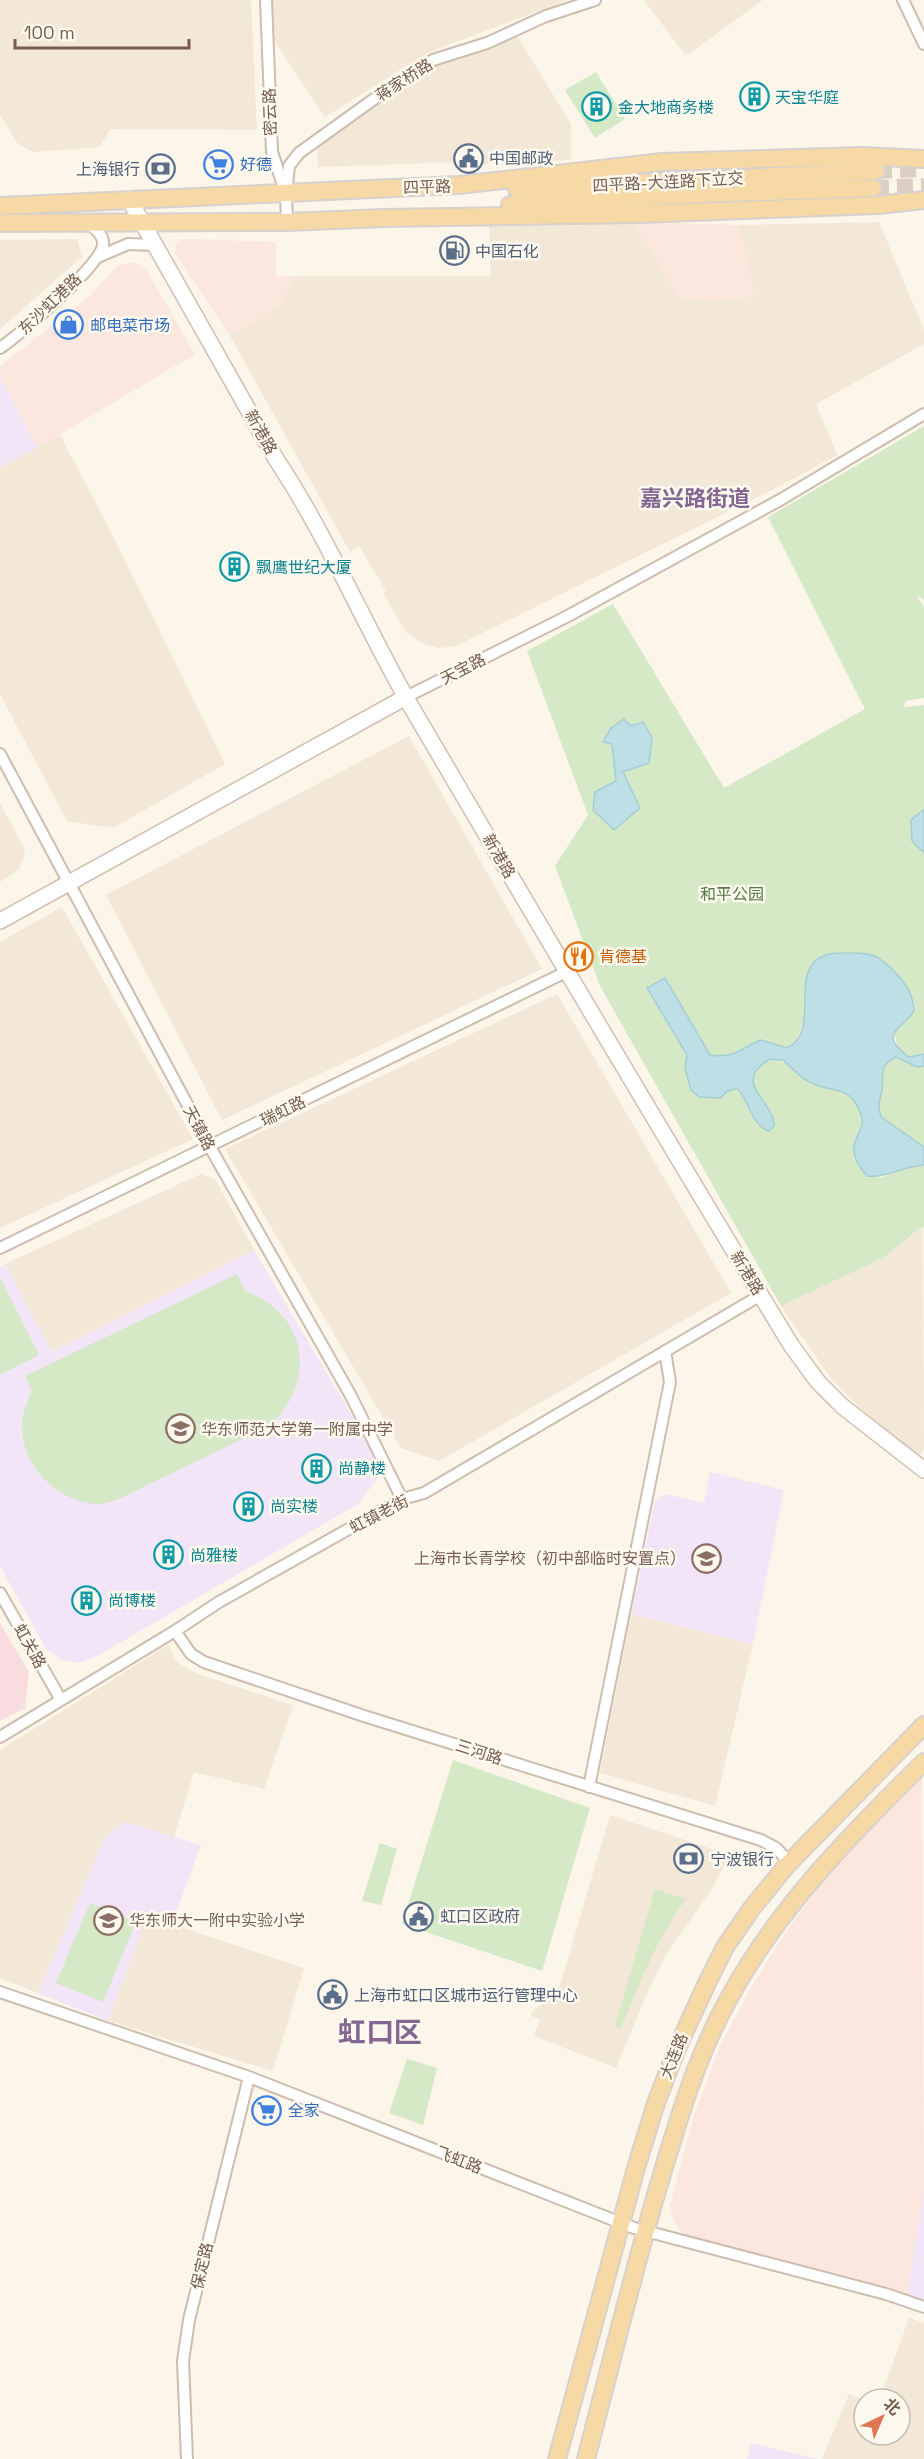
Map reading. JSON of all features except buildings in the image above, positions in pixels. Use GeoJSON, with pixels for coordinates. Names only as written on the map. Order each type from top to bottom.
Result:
{"type":"FeatureCollection","features":[{"type":"Feature","properties":{"kind":"main road","name":"四平路"},"geometry":{"type":"LineString","coordinates":[[0,206],[459,185],[662,162],[862,156],[924,159]]}},
{"type":"Feature","properties":{"kind":"main road","name":"四平路-大连路下立交"},"geometry":{"type":"LineString","coordinates":[[459,185],[553,190],[598,185],[876,171]]}},
{"type":"Feature","properties":{"kind":"main road","name":"四平路-大连路下立交"},"geometry":{"type":"LineString","coordinates":[[469,216],[504,206],[704,194],[873,188]]}},
{"type":"Feature","properties":{"kind":"main road","name":"四平路"},"geometry":{"type":"LineString","coordinates":[[0,224],[140,221],[287,222],[469,216],[639,214],[878,205],[924,200]]}},
{"type":"Feature","properties":{"kind":"main road","name":"大连路"},"geometry":{"type":"LineString","coordinates":[[557,2459],[636,2168],[656,2103],[699,1999],[725,1947],[752,1908],[790,1863],[924,1725]]}},
{"type":"Feature","properties":{"kind":"main road","name":"大连路"},"geometry":{"type":"LineString","coordinates":[[586,2459],[645,2232],[695,2068],[728,2000],[750,1963],[805,1886],[924,1762]]}},
{"type":"Feature","properties":{"kind":"main road"},"geometry":{"type":"LineString","coordinates":[[547,2459],[567,2424]]}},
{"type":"Feature","properties":{"kind":"street","name":"密云路"},"geometry":{"type":"LineString","coordinates":[[266,0],[272,152],[286,194],[287,222]]}},
{"type":"Feature","properties":{"kind":"street","name":"蒋家桥路"},"geometry":{"type":"LineString","coordinates":[[286,194],[289,166],[299,153],[388,89],[433,60],[487,43],[546,16],[595,0]]}},
{"type":"Feature","properties":{"kind":"street"},"geometry":{"type":"LineString","coordinates":[[903,0],[924,44]]}},
{"type":"Feature","properties":{"kind":"street","name":"新港路"},"geometry":{"type":"LineString","coordinates":[[129,200],[276,459],[298,492],[406,697],[566,972],[761,1295],[818,1382],[842,1406],[924,1470]]}},
{"type":"Feature","properties":{"kind":"street"},"geometry":{"type":"LineString","coordinates":[[88,223],[101,235],[103,242],[98,257]]}},
{"type":"Feature","properties":{"kind":"street","name":"东沙虹港路"},"geometry":{"type":"LineString","coordinates":[[0,348],[34,321],[98,257],[128,244],[153,245]]}},
{"type":"Feature","properties":{"kind":"street","name":"天宝路"},"geometry":{"type":"LineString","coordinates":[[0,921],[406,697],[576,612],[780,500],[924,414]]}},
{"type":"Feature","properties":{"kind":"street","name":"天镇路"},"geometry":{"type":"LineString","coordinates":[[0,754],[210,1147],[351,1396],[402,1499]]}},
{"type":"Feature","properties":{"kind":"street","name":"瑞虹路"},"geometry":{"type":"LineString","coordinates":[[0,1248],[566,972]]}},
{"type":"Feature","properties":{"kind":"street","name":"虹镇老街"},"geometry":{"type":"LineString","coordinates":[[0,1737],[219,1602],[402,1499],[424,1493],[761,1295]]}},
{"type":"Feature","properties":{"kind":"street"},"geometry":{"type":"LineString","coordinates":[[589,1787],[670,1382],[665,1351]]}},
{"type":"Feature","properties":{"kind":"street","name":"虹关路"},"geometry":{"type":"LineString","coordinates":[[0,1593],[60,1700]]}},
{"type":"Feature","properties":{"kind":"street","name":"三河路"},"geometry":{"type":"LineString","coordinates":[[175,1631],[191,1654],[204,1662],[364,1716],[761,1840],[776,1848],[790,1863]]}},
{"type":"Feature","properties":{"kind":"street","name":"飞虹路"},"geometry":{"type":"LineString","coordinates":[[0,1992],[249,2078],[645,2232],[885,2294],[924,2307]]}},
{"type":"Feature","properties":{"kind":"street","name":"保定路"},"geometry":{"type":"LineString","coordinates":[[187,2459],[183,2361],[189,2320],[249,2078]]}},
{"type":"Feature","properties":{"kind":"shaded area"},"geometry":{"type":"Polygon","coordinates":[[[0,0],[251,0],[257,130],[111,129],[99,147],[33,152],[18,144],[0,115],[0,0]]]}},
{"type":"Feature","properties":{"kind":"shaded area"},"geometry":{"type":"Polygon","coordinates":[[[272,0],[568,0],[429,52],[325,117],[272,37],[272,0]]]}},
{"type":"Feature","properties":{"kind":"shaded area"},"geometry":{"type":"Polygon","coordinates":[[[644,0],[763,0],[686,56],[644,0]]]}},
{"type":"Feature","properties":{"kind":"shaded area"},"geometry":{"type":"Polygon","coordinates":[[[517,36],[571,124],[571,160],[461,165],[461,162],[318,167],[317,144],[413,77],[436,63],[517,36]]]}},
{"type":"Feature","properties":{"kind":"shaded area"},"geometry":{"type":"Polygon","coordinates":[[[634,222],[679,298],[734,300],[748,297],[754,291],[739,225],[879,222],[924,330],[924,344],[816,404],[837,455],[774,489],[456,646],[439,648],[424,644],[406,632],[383,593],[386,591],[359,546],[350,552],[230,336],[280,306],[294,276],[491,276],[489,226],[634,222]]]}},
{"type":"Feature","properties":{"kind":"shaded area"},"geometry":{"type":"Polygon","coordinates":[[[634,222],[739,225],[754,291],[748,297],[734,300],[679,298],[634,222]]]}},
{"type":"Feature","properties":{"kind":"shaded area"},"geometry":{"type":"Polygon","coordinates":[[[77,239],[82,257],[0,329],[0,240],[77,239]]]}},
{"type":"Feature","properties":{"kind":"shaded area"},"geometry":{"type":"Polygon","coordinates":[[[179,240],[276,242],[276,276],[294,276],[280,306],[230,336],[176,255],[175,245],[179,240]]]}},
{"type":"Feature","properties":{"kind":"shaded area"},"geometry":{"type":"Polygon","coordinates":[[[132,262],[147,271],[195,354],[37,448],[0,376],[0,366],[91,295],[117,266],[132,262]]]}},
{"type":"Feature","properties":{"kind":"shaded area"},"geometry":{"type":"Polygon","coordinates":[[[0,376],[37,448],[0,467],[0,376]]]}},
{"type":"Feature","properties":{"kind":"shaded area"},"geometry":{"type":"Polygon","coordinates":[[[60,435],[112,534],[225,764],[113,828],[67,821],[0,694],[0,467],[60,435]]]}},
{"type":"Feature","properties":{"kind":"shaded area"},"geometry":{"type":"Polygon","coordinates":[[[409,736],[542,969],[222,1120],[106,895],[409,736]]]}},
{"type":"Feature","properties":{"kind":"shaded area"},"geometry":{"type":"Polygon","coordinates":[[[0,803],[23,846],[25,855],[19,869],[0,882],[0,803]]]}},
{"type":"Feature","properties":{"kind":"shaded area"},"geometry":{"type":"Polygon","coordinates":[[[62,907],[193,1139],[0,1228],[0,942],[62,907]]]}},
{"type":"Feature","properties":{"kind":"shaded area"},"geometry":{"type":"Polygon","coordinates":[[[557,994],[731,1293],[439,1461],[401,1448],[225,1149],[557,994]]]}},
{"type":"Feature","properties":{"kind":"shaded area"},"geometry":{"type":"Polygon","coordinates":[[[201,1174],[215,1179],[254,1250],[51,1352],[5,1264],[201,1174]]]}},
{"type":"Feature","properties":{"kind":"shaded area"},"geometry":{"type":"Polygon","coordinates":[[[923,1227],[924,1449],[918,1457],[872,1419],[832,1380],[781,1306],[883,1258],[923,1227]]]}},
{"type":"Feature","properties":{"kind":"shaded area","name":"华东师范大学第一附属中学"},"geometry":{"type":"Polygon","coordinates":[[[254,1250],[377,1458],[381,1474],[358,1504],[99,1655],[79,1663],[62,1660],[46,1649],[0,1566],[0,1267],[5,1264],[52,1352],[254,1250]]]}},
{"type":"Feature","properties":{"kind":"shaded area","name":"上海市长青学校（初中部临时安置点）"},"geometry":{"type":"Polygon","coordinates":[[[710,1472],[784,1490],[753,1644],[631,1614],[655,1501],[665,1494],[704,1503],[710,1472]]]}},
{"type":"Feature","properties":{"kind":"shaded area"},"geometry":{"type":"Polygon","coordinates":[[[631,1614],[753,1644],[715,1806],[600,1773],[631,1614]]]}},
{"type":"Feature","properties":{"kind":"shaded area"},"geometry":{"type":"Polygon","coordinates":[[[0,1623],[29,1672],[25,1708],[0,1721],[0,1623]]]}},
{"type":"Feature","properties":{"kind":"shaded area"},"geometry":{"type":"Polygon","coordinates":[[[168,1645],[177,1662],[195,1673],[293,1705],[264,1789],[194,1772],[174,1837],[125,1822],[105,1837],[38,1993],[0,1978],[0,1750],[168,1645]]]}},
{"type":"Feature","properties":{"kind":"shaded area"},"geometry":{"type":"Polygon","coordinates":[[[922,1776],[924,2189],[907,2296],[693,2240],[681,2231],[672,2217],[670,2205],[694,2115],[720,2046],[752,1986],[785,1933],[825,1879],[866,1832],[922,1776]]]}},
{"type":"Feature","properties":{"kind":"shaded area"},"geometry":{"type":"Polygon","coordinates":[[[610,1815],[730,1855],[710,1892],[667,1953],[648,1991],[616,2068],[534,2036],[540,2019],[531,2016],[533,2010],[549,2001],[560,1986],[610,1815]]]}},
{"type":"Feature","properties":{"kind":"shaded area","name":"华东师大一附中实验小学"},"geometry":{"type":"Polygon","coordinates":[[[125,1822],[201,1845],[172,1923],[147,1916],[108,2021],[38,1993],[105,1837],[125,1822]]]}},
{"type":"Feature","properties":{"kind":"shaded area"},"geometry":{"type":"Polygon","coordinates":[[[147,1916],[304,1968],[273,2071],[108,2021],[147,1916]]]}},
{"type":"Feature","properties":{"kind":"shaded area"},"geometry":{"type":"Polygon","coordinates":[[[924,2189],[924,2301],[907,2296],[924,2189]]]}},
{"type":"Feature","properties":{"kind":"shaded area"},"geometry":{"type":"Polygon","coordinates":[[[909,2318],[924,2323],[924,2459],[822,2459],[849,2394],[852,2395],[852,2447],[912,2447],[912,2387],[884,2387],[909,2318]]]}},
{"type":"Feature","properties":{"kind":"shaded area"},"geometry":{"type":"Polygon","coordinates":[[[751,2443],[818,2459],[747,2459],[751,2443]]]}},
{"type":"Feature","properties":{"kind":"green space"},"geometry":{"type":"Polygon","coordinates":[[[596,72],[625,119],[595,138],[565,90],[596,72]]]}},
{"type":"Feature","properties":{"kind":"green space","name":"和平公园"},"geometry":{"type":"Polygon","coordinates":[[[924,426],[924,600],[916,595],[924,607],[924,698],[906,701],[904,707],[924,705],[924,809],[917,813],[921,852],[924,853],[924,1054],[910,1057],[898,1048],[894,1033],[899,1025],[910,1017],[844,953],[825,955],[816,961],[804,998],[806,1011],[804,1021],[797,1040],[787,1048],[757,1042],[729,1055],[710,1055],[665,979],[647,988],[687,1055],[685,1068],[726,1092],[737,1088],[749,1108],[774,1121],[755,1090],[753,1077],[755,1069],[765,1061],[777,1059],[783,1061],[811,1083],[840,1090],[854,1100],[861,1121],[854,1144],[880,1178],[911,1166],[924,1165],[924,1228],[922,1227],[883,1258],[781,1306],[600,986],[555,866],[588,815],[527,651],[613,604],[724,788],[865,709],[768,517],[924,426]]]}},
{"type":"Feature","properties":{"kind":"green space"},"geometry":{"type":"Polygon","coordinates":[[[896,1057],[917,1067],[924,1066],[924,1147],[881,1117],[879,1105],[883,1070],[886,1064],[896,1057]]]}},
{"type":"Feature","properties":{"kind":"green space"},"geometry":{"type":"Polygon","coordinates":[[[237,1274],[245,1291],[266,1302],[282,1315],[293,1332],[299,1350],[300,1369],[295,1388],[286,1407],[271,1425],[107,1503],[81,1501],[67,1496],[42,1477],[33,1465],[23,1437],[22,1421],[32,1390],[25,1376],[237,1274]]]}},
{"type":"Feature","properties":{"kind":"green space"},"geometry":{"type":"Polygon","coordinates":[[[0,1277],[39,1355],[0,1375],[0,1277]]]}},
{"type":"Feature","properties":{"kind":"green space"},"geometry":{"type":"Polygon","coordinates":[[[453,1760],[590,1808],[542,1971],[402,1924],[453,1760]]]}},
{"type":"Feature","properties":{"kind":"green space"},"geometry":{"type":"Polygon","coordinates":[[[380,1843],[397,1849],[381,1905],[362,1901],[380,1843]]]}},
{"type":"Feature","properties":{"kind":"green space"},"geometry":{"type":"Polygon","coordinates":[[[655,1889],[686,1899],[657,1946],[621,2028],[615,2026],[655,1889]]]}},
{"type":"Feature","properties":{"kind":"green space"},"geometry":{"type":"Polygon","coordinates":[[[90,1903],[136,1922],[103,2002],[56,1983],[90,1903]]]}},
{"type":"Feature","properties":{"kind":"green space"},"geometry":{"type":"Polygon","coordinates":[[[407,2059],[437,2068],[423,2125],[389,2113],[407,2059]]]}},
{"type":"Feature","properties":{"kind":"water"},"geometry":{"type":"Polygon","coordinates":[[[624,719],[631,726],[643,722],[652,738],[649,763],[623,772],[640,808],[614,830],[593,810],[595,792],[616,781],[612,744],[603,742],[611,728],[624,719]]]}},
{"type":"Feature","properties":{"kind":"water"},"geometry":{"type":"Polygon","coordinates":[[[924,809],[924,853],[912,841],[911,820],[924,809]]]}},
{"type":"Feature","properties":{"kind":"water"},"geometry":{"type":"Polygon","coordinates":[[[827,954],[865,954],[877,957],[890,967],[902,980],[911,995],[914,1011],[895,1032],[894,1042],[909,1057],[924,1054],[924,1066],[917,1067],[896,1057],[886,1063],[883,1070],[879,1108],[881,1117],[924,1147],[924,1165],[874,1176],[867,1176],[857,1162],[854,1152],[855,1141],[862,1126],[856,1104],[843,1092],[806,1080],[783,1060],[770,1059],[758,1068],[753,1076],[757,1092],[772,1117],[774,1126],[769,1131],[754,1118],[737,1088],[726,1092],[721,1098],[699,1097],[691,1090],[685,1068],[687,1055],[647,988],[665,978],[710,1055],[731,1054],[761,1040],[787,1048],[797,1040],[803,1028],[805,987],[808,973],[814,963],[827,954]]]}},
{"type":"Feature","properties":{"kind":"tunnel"},"geometry":{"type":"LineString","coordinates":[[876,171],[924,169]]}},
{"type":"Feature","properties":{"kind":"tunnel"},"geometry":{"type":"LineString","coordinates":[[873,188],[924,186]]}},
{"type":"Feature","properties":{"kind":"place","name":"天宝华庭"},"geometry":{"type":"Point","coordinates":[754,97]}},
{"type":"Feature","properties":{"kind":"place","name":"金大地商务楼"},"geometry":{"type":"Point","coordinates":[597,107]}},
{"type":"Feature","properties":{"kind":"place","name":"中国邮政"},"geometry":{"type":"Point","coordinates":[468,158]}},
{"type":"Feature","properties":{"kind":"place","name":"好德"},"geometry":{"type":"Point","coordinates":[219,164]}},
{"type":"Feature","properties":{"kind":"place","name":"上海银行"},"geometry":{"type":"Point","coordinates":[161,169]}},
{"type":"Feature","properties":{"kind":"place","name":"中国石化"},"geometry":{"type":"Point","coordinates":[454,251]}},
{"type":"Feature","properties":{"kind":"place","name":"邮电菜市场"},"geometry":{"type":"Point","coordinates":[69,325]}},
{"type":"Feature","properties":{"kind":"place","name":"飘鹰世纪大厦"},"geometry":{"type":"Point","coordinates":[235,567]}},
{"type":"Feature","properties":{"kind":"place","name":"肯德基"},"geometry":{"type":"Point","coordinates":[578,956]}},
{"type":"Feature","properties":{"kind":"place","name":"华东师范大学第一附属中学"},"geometry":{"type":"Point","coordinates":[180,1429]}},
{"type":"Feature","properties":{"kind":"place","name":"尚静楼"},"geometry":{"type":"Point","coordinates":[317,1468]}},
{"type":"Feature","properties":{"kind":"place","name":"尚实楼"},"geometry":{"type":"Point","coordinates":[249,1506]}},
{"type":"Feature","properties":{"kind":"place","name":"尚雅楼"},"geometry":{"type":"Point","coordinates":[169,1555]}},
{"type":"Feature","properties":{"kind":"place","name":"上海市长青学校（初中部临时安置点）"},"geometry":{"type":"Point","coordinates":[707,1558]}},
{"type":"Feature","properties":{"kind":"place","name":"尚博楼"},"geometry":{"type":"Point","coordinates":[87,1600]}},
{"type":"Feature","properties":{"kind":"place","name":"宁波银行"},"geometry":{"type":"Point","coordinates":[689,1859]}},
{"type":"Feature","properties":{"kind":"place","name":"虹口区政府"},"geometry":{"type":"Point","coordinates":[419,1916]}},
{"type":"Feature","properties":{"kind":"place","name":"华东师大一附中实验小学"},"geometry":{"type":"Point","coordinates":[108,1920]}},
{"type":"Feature","properties":{"kind":"place","name":"上海市虹口区城市运行管理中心"},"geometry":{"type":"Point","coordinates":[333,1995]}},
{"type":"Feature","properties":{"kind":"place","name":"全家"},"geometry":{"type":"Point","coordinates":[267,2110]}},
{"type":"Feature","properties":{"kind":"district","name":"嘉兴路街道"},"geometry":{"type":"Point","coordinates":[695,498]}},
{"type":"Feature","properties":{"kind":"district","name":"虹口区"},"geometry":{"type":"Point","coordinates":[380,2032]}}]}
